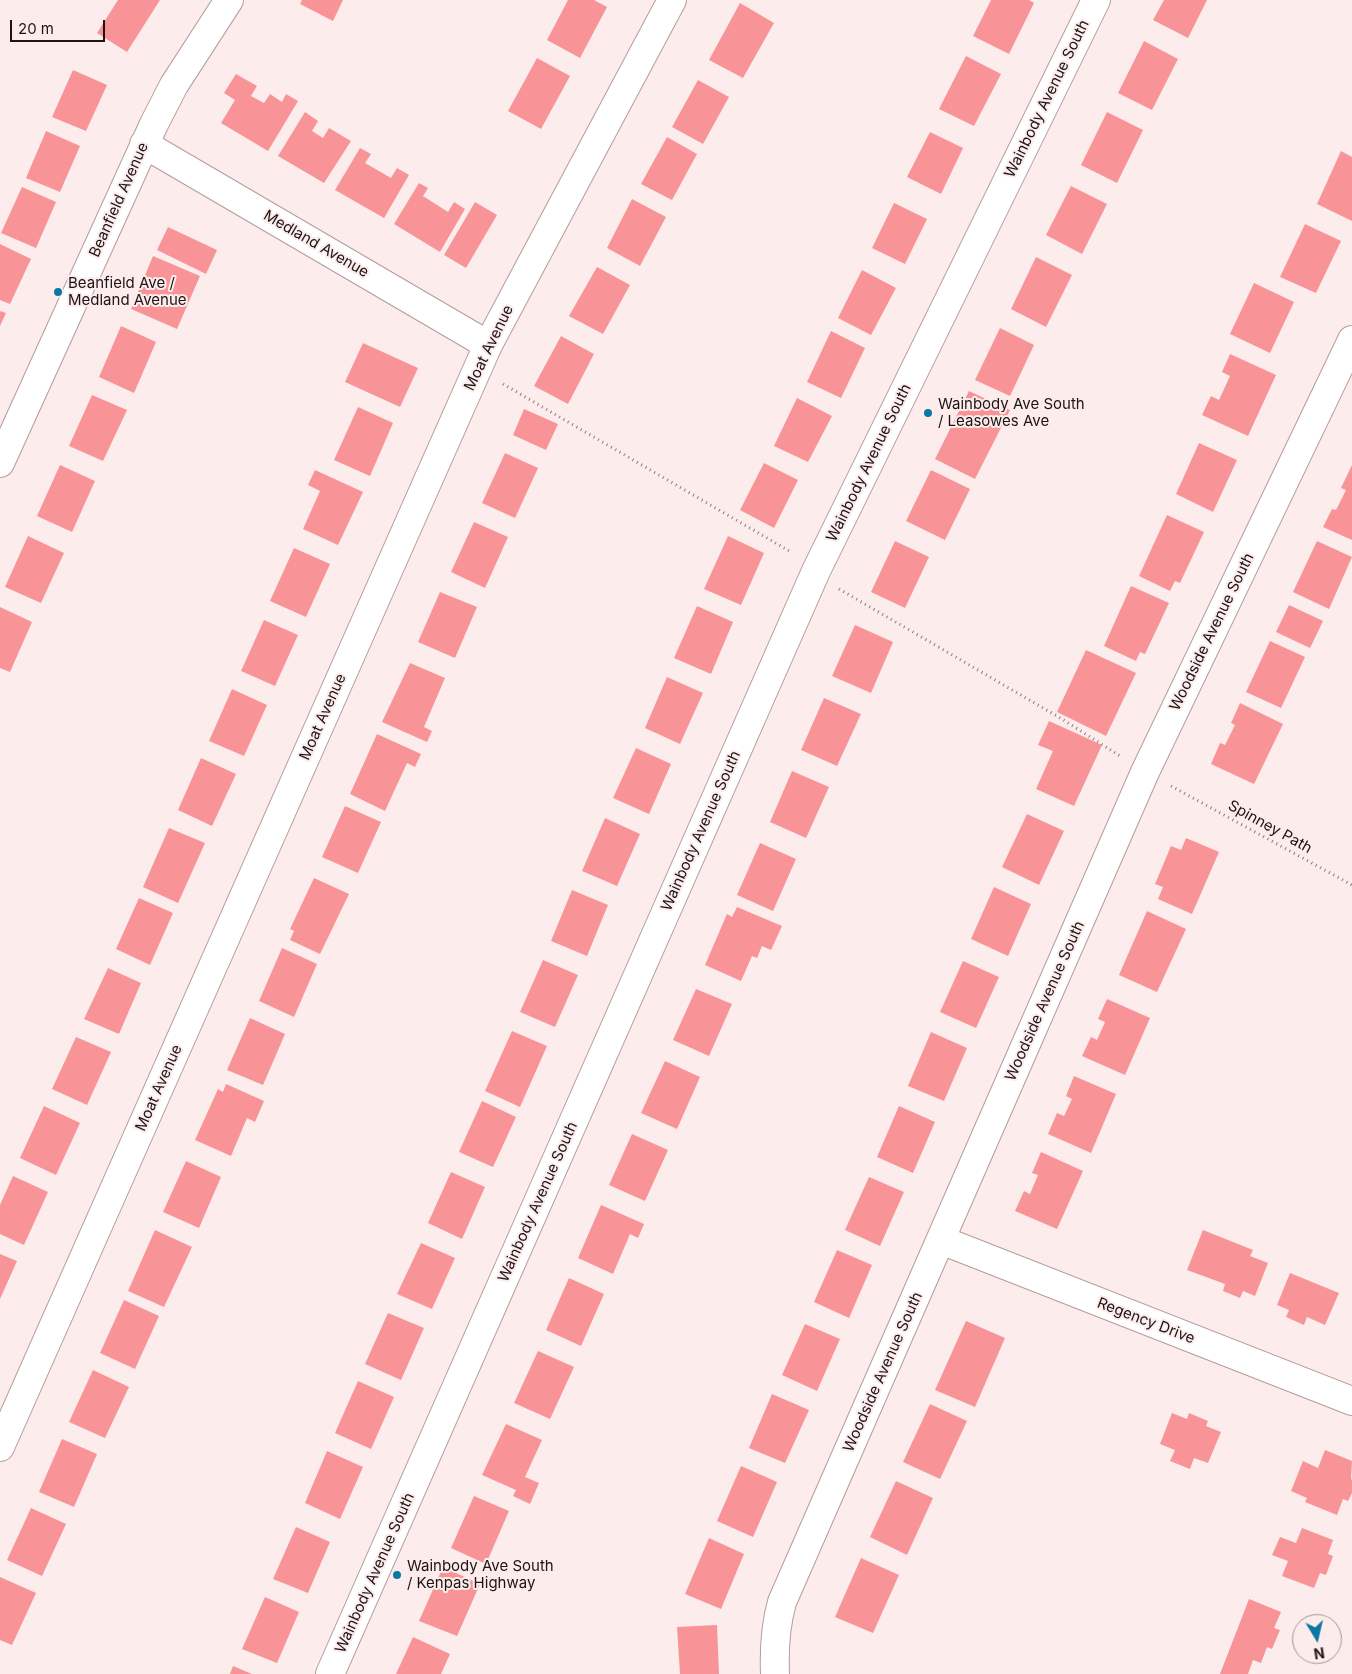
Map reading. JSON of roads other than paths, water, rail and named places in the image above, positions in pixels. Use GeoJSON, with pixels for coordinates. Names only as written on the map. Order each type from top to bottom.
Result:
{"type":"FeatureCollection","features":[{"type":"Feature","properties":{"kind":"street","name":"Beanfield Avenue"},"geometry":{"type":"LineString","coordinates":[[0,463],[164,103],[174,84],[229,0]]}},
{"type":"Feature","properties":{"kind":"street","name":"Moat Avenue"},"geometry":{"type":"LineString","coordinates":[[0,1447],[483,357],[672,0]]}},
{"type":"Feature","properties":{"kind":"street","name":"Wainbody Avenue South"},"geometry":{"type":"LineString","coordinates":[[330,1674],[816,571],[1096,0]]}},
{"type":"Feature","properties":{"kind":"street","name":"Medland Avenue"},"geometry":{"type":"LineString","coordinates":[[144,144],[483,357]]}},
{"type":"Feature","properties":{"kind":"street","name":"Woodside Avenue South"},"geometry":{"type":"LineString","coordinates":[[775,1674],[774,1645],[776,1623],[782,1602],[1145,772],[1352,340]]}},
{"type":"Feature","properties":{"kind":"street","name":"Regency Drive"},"geometry":{"type":"LineString","coordinates":[[941,1240],[1352,1401]]}},
{"type":"Feature","properties":{"kind":"place","name":"Beanfield Ave / Medland Avenue"},"geometry":{"type":"Point","coordinates":[58,292]}},
{"type":"Feature","properties":{"kind":"place","name":"Wainbody Ave South / Leasowes Ave"},"geometry":{"type":"Point","coordinates":[928,413]}},
{"type":"Feature","properties":{"kind":"place","name":"Wainbody Ave South / Kenpas Highway"},"geometry":{"type":"Point","coordinates":[397,1575]}}]}
